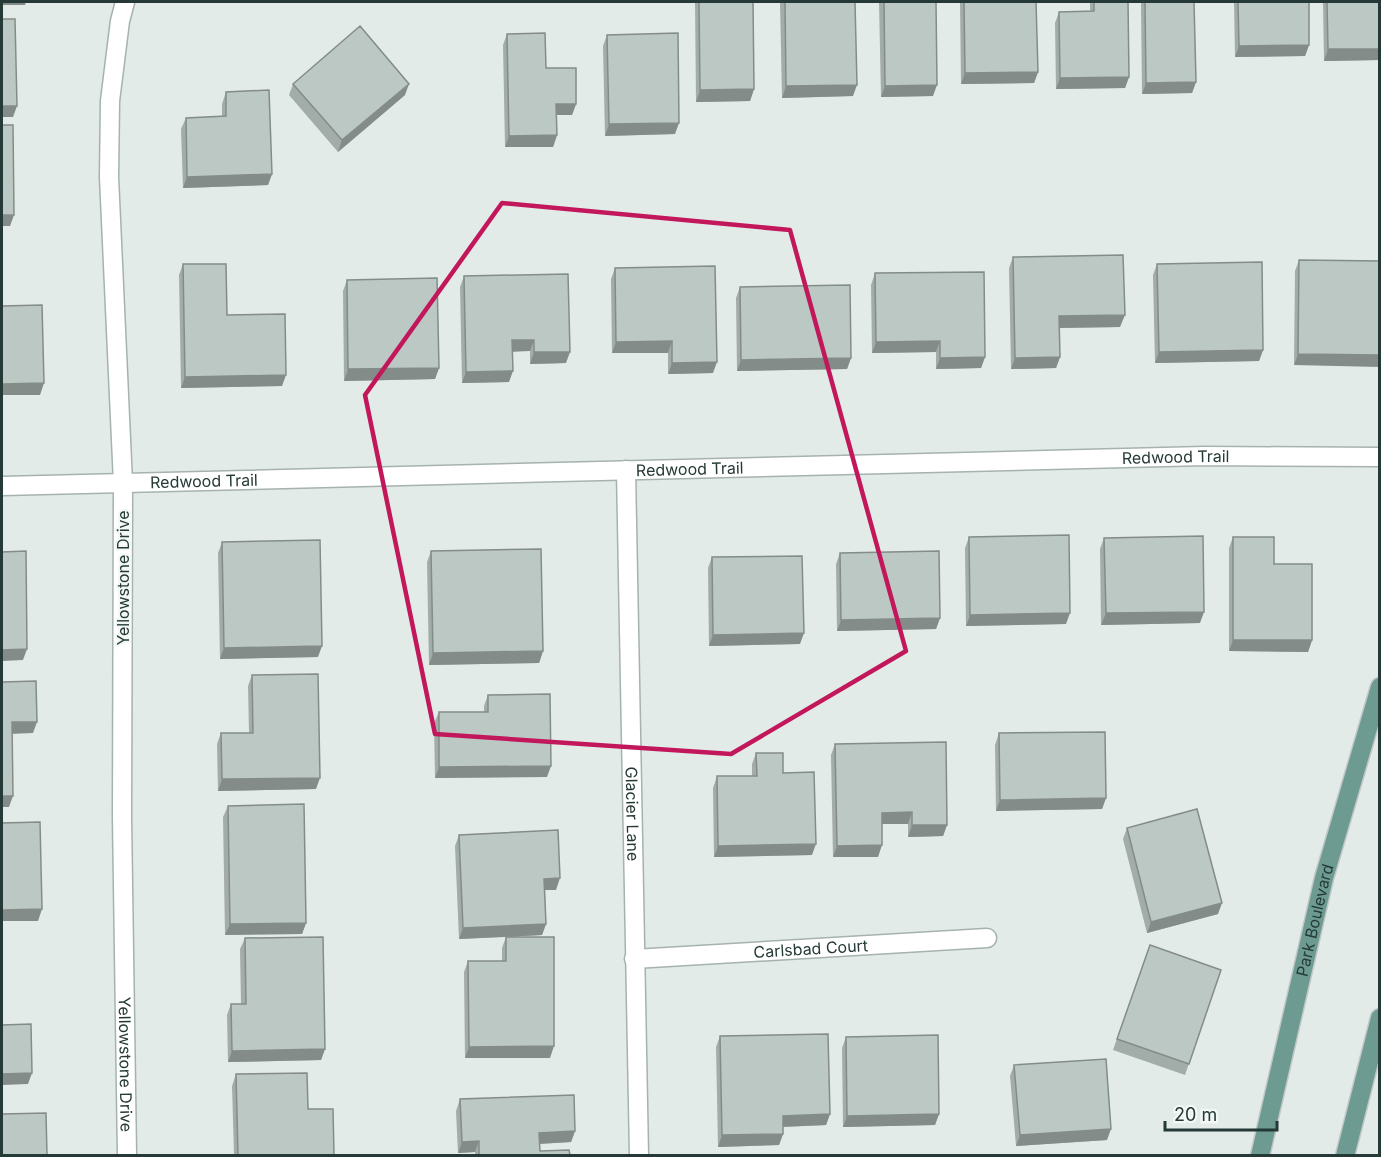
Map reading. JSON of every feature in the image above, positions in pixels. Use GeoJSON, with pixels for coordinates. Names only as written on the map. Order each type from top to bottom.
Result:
{"type":"FeatureCollection","features":[{"type":"Feature","properties":{"kind":"main road","name":"Park Boulevard"},"geometry":{"type":"LineString","coordinates":[[1260,1155],[1324,878],[1380,687]]}},
{"type":"Feature","properties":{"kind":"main road"},"geometry":{"type":"LineString","coordinates":[[1345,1155],[1380,1018]]}},
{"type":"Feature","properties":{"kind":"street","name":"Yellowstone Drive"},"geometry":{"type":"LineString","coordinates":[[125,2],[120,21],[110,101],[109,177],[123,483],[122,817],[127,1155]]}},
{"type":"Feature","properties":{"kind":"street","name":"Redwood Trail"},"geometry":{"type":"LineString","coordinates":[[2,486],[1204,456],[1380,457]]}},
{"type":"Feature","properties":{"kind":"street","name":"Glacier Lane"},"geometry":{"type":"LineString","coordinates":[[626,470],[639,1155]]}},
{"type":"Feature","properties":{"kind":"street","name":"Carlsbad Court"},"geometry":{"type":"LineString","coordinates":[[634,959],[987,938]]}},
{"type":"Feature","properties":{"kind":"highlighted area"},"geometry":{"type":"Polygon","coordinates":[[[502,203],[790,230],[906,651],[731,754],[435,734],[365,395],[502,203]]]}},
{"type":"Feature","properties":{"kind":"building"},"geometry":{"type":"Polygon","coordinates":[[[699,2],[753,2],[754,89],[700,90],[699,2]]]}},
{"type":"Feature","properties":{"kind":"building"},"geometry":{"type":"Polygon","coordinates":[[[785,2],[855,2],[857,85],[786,86],[785,2]]]}},
{"type":"Feature","properties":{"kind":"building"},"geometry":{"type":"Polygon","coordinates":[[[884,2],[936,2],[937,85],[885,86],[884,2]]]}},
{"type":"Feature","properties":{"kind":"building"},"geometry":{"type":"Polygon","coordinates":[[[964,2],[1036,2],[1038,72],[965,73],[964,2]]]}},
{"type":"Feature","properties":{"kind":"building"},"geometry":{"type":"Polygon","coordinates":[[[1094,2],[1128,2],[1129,77],[1060,78],[1059,12],[1094,11],[1094,2]]]}},
{"type":"Feature","properties":{"kind":"building"},"geometry":{"type":"Polygon","coordinates":[[[1145,2],[1194,2],[1196,82],[1146,83],[1145,2]]]}},
{"type":"Feature","properties":{"kind":"building"},"geometry":{"type":"Polygon","coordinates":[[[1238,2],[1309,2],[1309,45],[1239,46],[1238,2]]]}},
{"type":"Feature","properties":{"kind":"building"},"geometry":{"type":"Polygon","coordinates":[[[1327,2],[1380,2],[1380,49],[1328,49],[1327,2]]]}},
{"type":"Feature","properties":{"kind":"building"},"geometry":{"type":"Polygon","coordinates":[[[2,19],[15,19],[17,106],[2,106],[2,19]]]}},
{"type":"Feature","properties":{"kind":"building"},"geometry":{"type":"Polygon","coordinates":[[[360,26],[409,84],[342,140],[293,84],[360,26]]]}},
{"type":"Feature","properties":{"kind":"building"},"geometry":{"type":"Polygon","coordinates":[[[545,33],[546,68],[576,68],[576,104],[556,104],[557,135],[509,136],[507,34],[545,33]]]}},
{"type":"Feature","properties":{"kind":"building"},"geometry":{"type":"Polygon","coordinates":[[[678,33],[679,123],[609,124],[607,35],[678,33]]]}},
{"type":"Feature","properties":{"kind":"building"},"geometry":{"type":"Polygon","coordinates":[[[269,90],[272,174],[187,177],[186,118],[226,116],[226,92],[269,90]]]}},
{"type":"Feature","properties":{"kind":"building"},"geometry":{"type":"Polygon","coordinates":[[[2,125],[13,125],[14,215],[2,215],[2,125]]]}},
{"type":"Feature","properties":{"kind":"building"},"geometry":{"type":"Polygon","coordinates":[[[1123,255],[1125,315],[1059,316],[1060,357],[1015,358],[1013,257],[1123,255]]]}},
{"type":"Feature","properties":{"kind":"building"},"geometry":{"type":"Polygon","coordinates":[[[1299,260],[1380,261],[1380,355],[1298,354],[1299,260]]]}},
{"type":"Feature","properties":{"kind":"building"},"geometry":{"type":"Polygon","coordinates":[[[1262,262],[1263,350],[1159,352],[1157,264],[1262,262]]]}},
{"type":"Feature","properties":{"kind":"building"},"geometry":{"type":"Polygon","coordinates":[[[183,264],[226,264],[227,315],[285,314],[286,375],[185,377],[183,264]]]}},
{"type":"Feature","properties":{"kind":"building"},"geometry":{"type":"Polygon","coordinates":[[[715,266],[717,362],[672,363],[672,341],[616,342],[615,268],[715,266]]]}},
{"type":"Feature","properties":{"kind":"building"},"geometry":{"type":"Polygon","coordinates":[[[984,272],[985,357],[940,358],[940,341],[876,342],[875,273],[984,272]]]}},
{"type":"Feature","properties":{"kind":"building"},"geometry":{"type":"Polygon","coordinates":[[[568,274],[570,352],[534,352],[534,340],[512,340],[513,371],[466,372],[464,276],[568,274]]]}},
{"type":"Feature","properties":{"kind":"building"},"geometry":{"type":"Polygon","coordinates":[[[437,278],[439,368],[348,369],[347,280],[437,278]]]}},
{"type":"Feature","properties":{"kind":"building"},"geometry":{"type":"Polygon","coordinates":[[[850,285],[851,358],[741,360],[740,287],[850,285]]]}},
{"type":"Feature","properties":{"kind":"building"},"geometry":{"type":"Polygon","coordinates":[[[42,305],[44,383],[2,384],[2,306],[42,305]]]}},
{"type":"Feature","properties":{"kind":"building"},"geometry":{"type":"Polygon","coordinates":[[[1069,535],[1070,613],[970,615],[969,537],[1069,535]]]}},
{"type":"Feature","properties":{"kind":"building"},"geometry":{"type":"Polygon","coordinates":[[[1203,536],[1204,612],[1106,613],[1104,538],[1203,536]]]}},
{"type":"Feature","properties":{"kind":"building"},"geometry":{"type":"Polygon","coordinates":[[[1233,537],[1274,537],[1274,564],[1312,564],[1312,640],[1233,640],[1233,537]]]}},
{"type":"Feature","properties":{"kind":"building"},"geometry":{"type":"Polygon","coordinates":[[[320,540],[322,646],[224,648],[222,542],[320,540]]]}},
{"type":"Feature","properties":{"kind":"building"},"geometry":{"type":"Polygon","coordinates":[[[541,549],[543,651],[433,653],[431,551],[541,549]]]}},
{"type":"Feature","properties":{"kind":"building"},"geometry":{"type":"Polygon","coordinates":[[[26,551],[27,649],[2,650],[2,552],[26,551]]]}},
{"type":"Feature","properties":{"kind":"building"},"geometry":{"type":"Polygon","coordinates":[[[939,551],[940,618],[841,620],[840,553],[939,551]]]}},
{"type":"Feature","properties":{"kind":"building"},"geometry":{"type":"Polygon","coordinates":[[[802,556],[804,633],[713,635],[712,557],[802,556]]]}},
{"type":"Feature","properties":{"kind":"building"},"geometry":{"type":"Polygon","coordinates":[[[318,674],[320,778],[222,779],[221,733],[253,733],[252,675],[318,674]]]}},
{"type":"Feature","properties":{"kind":"building"},"geometry":{"type":"Polygon","coordinates":[[[36,681],[37,722],[12,722],[13,796],[2,796],[2,682],[36,681]]]}},
{"type":"Feature","properties":{"kind":"building"},"geometry":{"type":"Polygon","coordinates":[[[550,694],[551,766],[439,767],[439,712],[488,712],[488,695],[550,694]]]}},
{"type":"Feature","properties":{"kind":"building"},"geometry":{"type":"Polygon","coordinates":[[[1105,732],[1106,798],[1000,800],[999,733],[1105,732]]]}},
{"type":"Feature","properties":{"kind":"building"},"geometry":{"type":"Polygon","coordinates":[[[946,742],[947,825],[912,825],[912,812],[882,813],[882,845],[837,846],[835,744],[946,742]]]}},
{"type":"Feature","properties":{"kind":"building"},"geometry":{"type":"Polygon","coordinates":[[[756,753],[783,753],[783,773],[814,772],[816,844],[718,846],[717,776],[757,776],[756,753]]]}},
{"type":"Feature","properties":{"kind":"building"},"geometry":{"type":"Polygon","coordinates":[[[304,804],[306,923],[230,924],[228,806],[304,804]]]}},
{"type":"Feature","properties":{"kind":"building"},"geometry":{"type":"Polygon","coordinates":[[[1197,809],[1222,903],[1151,922],[1127,828],[1197,809]]]}},
{"type":"Feature","properties":{"kind":"building"},"geometry":{"type":"Polygon","coordinates":[[[40,822],[42,909],[2,910],[2,823],[40,822]]]}},
{"type":"Feature","properties":{"kind":"building"},"geometry":{"type":"Polygon","coordinates":[[[558,830],[560,878],[544,879],[546,924],[463,928],[459,835],[558,830]]]}},
{"type":"Feature","properties":{"kind":"building"},"geometry":{"type":"Polygon","coordinates":[[[323,937],[325,1049],[232,1051],[231,1004],[246,1004],[245,938],[323,937]]]}},
{"type":"Feature","properties":{"kind":"building"},"geometry":{"type":"Polygon","coordinates":[[[506,937],[554,937],[554,1046],[469,1047],[468,961],[506,961],[506,937]]]}},
{"type":"Feature","properties":{"kind":"building"},"geometry":{"type":"Polygon","coordinates":[[[1150,945],[1221,970],[1189,1064],[1117,1039],[1150,945]]]}},
{"type":"Feature","properties":{"kind":"building"},"geometry":{"type":"Polygon","coordinates":[[[31,1024],[32,1073],[2,1074],[2,1025],[31,1024]]]}},
{"type":"Feature","properties":{"kind":"building"},"geometry":{"type":"Polygon","coordinates":[[[828,1034],[830,1114],[783,1116],[783,1134],[722,1135],[720,1036],[828,1034]]]}},
{"type":"Feature","properties":{"kind":"building"},"geometry":{"type":"Polygon","coordinates":[[[938,1035],[939,1114],[847,1116],[846,1037],[938,1035]]]}},
{"type":"Feature","properties":{"kind":"building"},"geometry":{"type":"Polygon","coordinates":[[[1106,1059],[1111,1129],[1020,1135],[1014,1065],[1106,1059]]]}},
{"type":"Feature","properties":{"kind":"building"},"geometry":{"type":"Polygon","coordinates":[[[307,1073],[308,1109],[333,1109],[334,1155],[238,1155],[236,1074],[307,1073]]]}},
{"type":"Feature","properties":{"kind":"building"},"geometry":{"type":"Polygon","coordinates":[[[574,1095],[575,1131],[539,1133],[540,1151],[569,1150],[570,1155],[479,1155],[479,1141],[462,1142],[460,1099],[574,1095]]]}},
{"type":"Feature","properties":{"kind":"building"},"geometry":{"type":"Polygon","coordinates":[[[46,1113],[47,1155],[2,1155],[2,1114],[46,1113]]]}}]}
